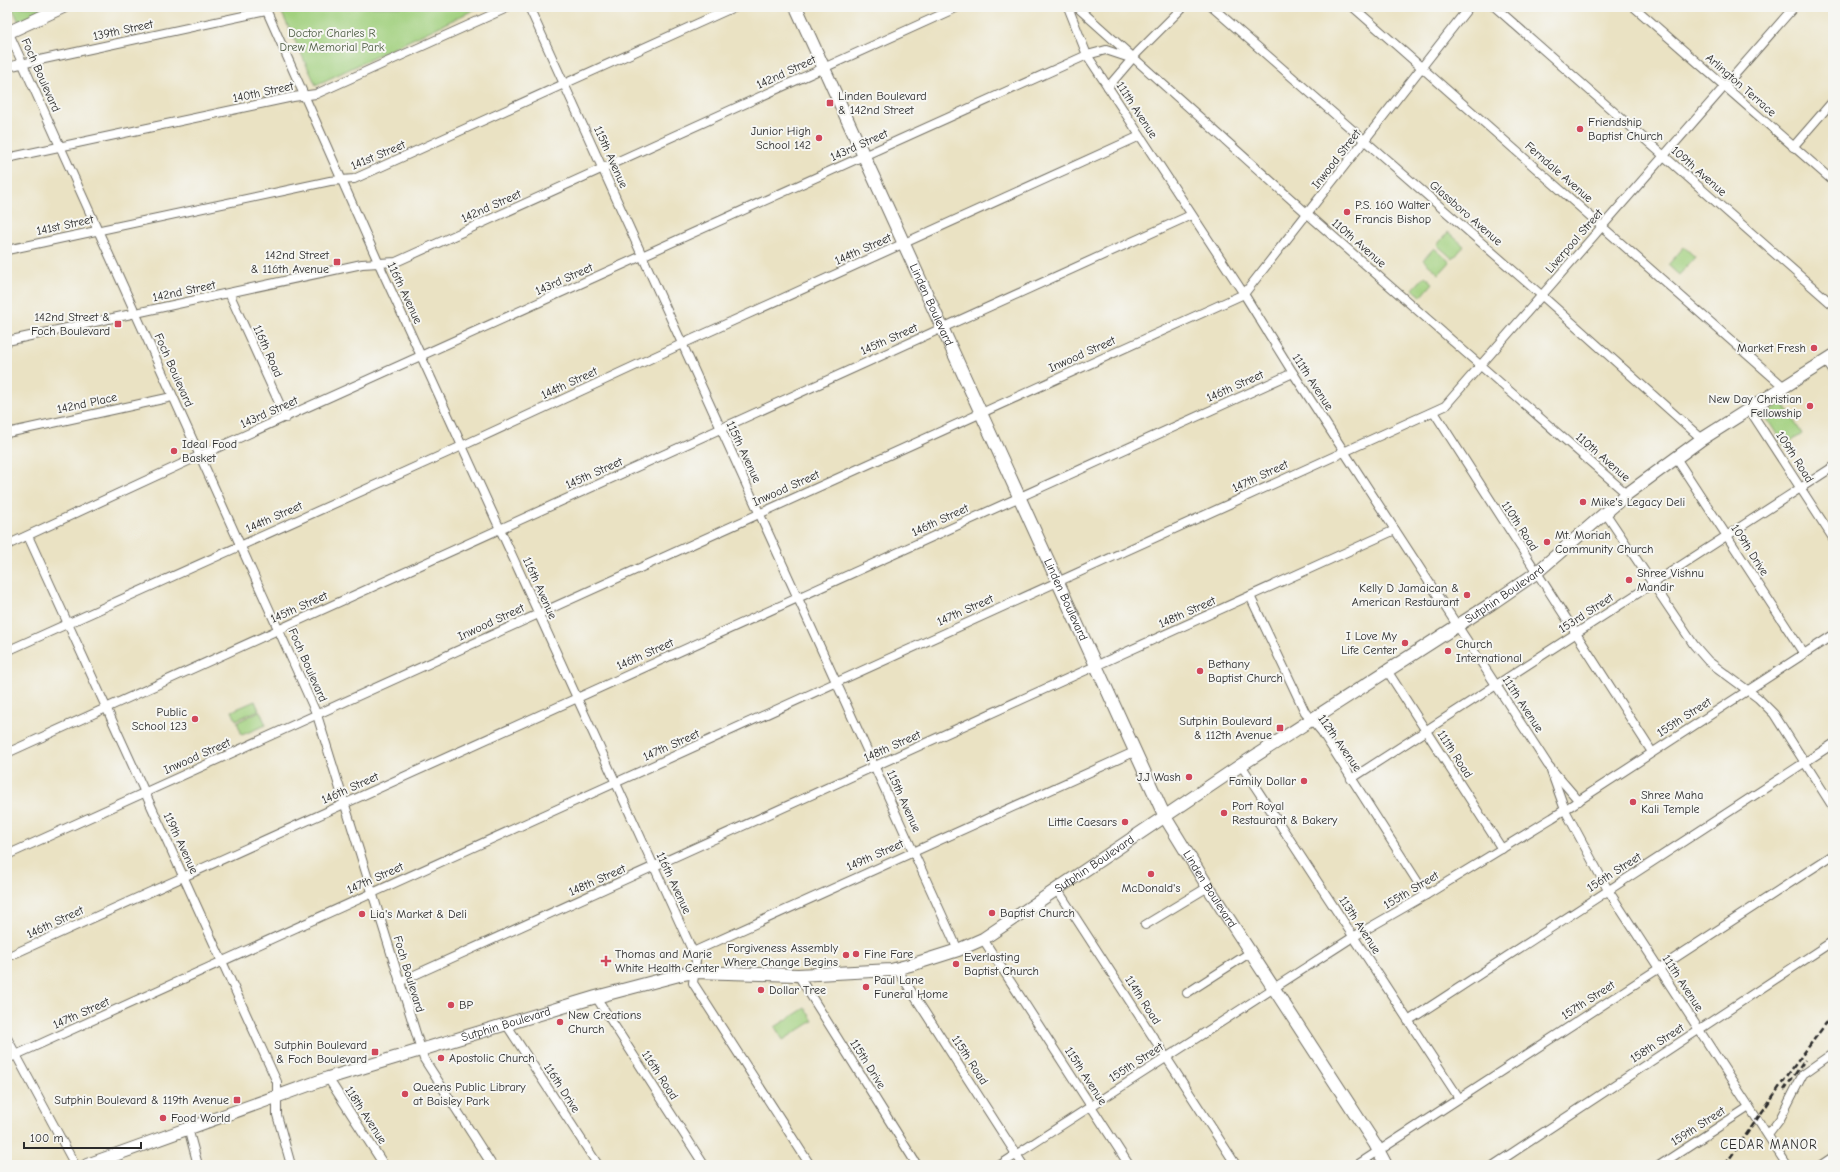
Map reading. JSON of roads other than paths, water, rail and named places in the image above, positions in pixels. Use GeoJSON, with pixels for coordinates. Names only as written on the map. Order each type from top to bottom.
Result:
{"type":"FeatureCollection","features":[{"type":"Feature","properties":{"kind":"main road"},"geometry":{"type":"LineString","coordinates":[[8,31],[63,7]]}},
{"type":"Feature","properties":{"kind":"main road","name":"Linden Boulevard"},"geometry":{"type":"LineString","coordinates":[[796,7],[1134,752],[1165,817],[1208,887],[1379,1151],[1386,1165]]}},
{"type":"Feature","properties":{"kind":"main road","name":"Sutphin Boulevard"},"geometry":{"type":"LineString","coordinates":[[87,1165],[104,1162],[188,1128],[328,1078],[596,997],[683,974],[695,972],[798,975],[842,974],[897,969],[958,950],[982,939],[1240,765],[1458,626],[1536,572],[1628,494],[1702,439],[1830,359]]}},
{"type":"Feature","properties":{"kind":"street","name":"140th Street"},"geometry":{"type":"LineString","coordinates":[[7,158],[316,94],[509,7]]}},
{"type":"Feature","properties":{"kind":"street","name":"115th Avenue"},"geometry":{"type":"LineString","coordinates":[[530,7],[720,429],[958,950]]}},
{"type":"Feature","properties":{"kind":"street","name":"141st Street"},"geometry":{"type":"LineString","coordinates":[[7,250],[330,181],[354,179],[734,7]]}},
{"type":"Feature","properties":{"kind":"street","name":"142nd Street"},"geometry":{"type":"LineString","coordinates":[[7,341],[362,264],[396,262],[958,7]]}},
{"type":"Feature","properties":{"kind":"street","name":"111th Avenue"},"geometry":{"type":"LineString","coordinates":[[1068,7],[1087,55],[1244,294],[1293,373],[1548,765],[1579,801]]}},
{"type":"Feature","properties":{"kind":"street","name":"110th Avenue"},"geometry":{"type":"LineString","coordinates":[[1077,7],[1133,59],[1308,214],[1628,494]]}},
{"type":"Feature","properties":{"kind":"street"},"geometry":{"type":"LineString","coordinates":[[1108,87],[1183,7]]}},
{"type":"Feature","properties":{"kind":"street","name":"Glassboro Avenue"},"geometry":{"type":"LineString","coordinates":[[1212,7],[1542,296],[1702,439]]}},
{"type":"Feature","properties":{"kind":"street","name":"Ferndale Avenue"},"geometry":{"type":"LineString","coordinates":[[1353,7],[1784,387]]}},
{"type":"Feature","properties":{"kind":"street","name":"Inwood Street"},"geometry":{"type":"LineString","coordinates":[[7,855],[1244,294],[1469,7]]}},
{"type":"Feature","properties":{"kind":"street","name":"109th Avenue"},"geometry":{"type":"LineString","coordinates":[[1495,7],[1833,305]]}},
{"type":"Feature","properties":{"kind":"street","name":"Arlington Terrace"},"geometry":{"type":"LineString","coordinates":[[1634,7],[1833,182]]}},
{"type":"Feature","properties":{"kind":"street","name":"Liverpool Street"},"geometry":{"type":"LineString","coordinates":[[1344,451],[1445,406],[1479,365],[1542,296],[1794,7]]}},
{"type":"Feature","properties":{"kind":"street","name":"116th Avenue"},"geometry":{"type":"LineString","coordinates":[[266,9],[421,357],[539,613],[696,961],[693,983],[810,1165]]}},
{"type":"Feature","properties":{"kind":"street","name":"139th Street"},"geometry":{"type":"LineString","coordinates":[[7,67],[266,9]]}},
{"type":"Feature","properties":{"kind":"street","name":"Foch Boulevard"},"geometry":{"type":"LineString","coordinates":[[8,31],[172,397],[317,715],[424,1059],[492,1165]]}},
{"type":"Feature","properties":{"kind":"street","name":"143rd Street"},"geometry":{"type":"LineString","coordinates":[[7,545],[199,456],[1087,55],[1106,50],[1133,59]]}},
{"type":"Feature","properties":{"kind":"street"},"geometry":{"type":"LineString","coordinates":[[1793,147],[1833,101]]}},
{"type":"Feature","properties":{"kind":"street","name":"144th Street"},"geometry":{"type":"LineString","coordinates":[[7,651],[462,446],[682,344],[1140,136]]}},
{"type":"Feature","properties":{"kind":"street","name":"145th Street"},"geometry":{"type":"LineString","coordinates":[[7,753],[1191,215]]}},
{"type":"Feature","properties":{"kind":"street","name":"116th Road"},"geometry":{"type":"LineString","coordinates":[[229,293],[286,418]]}},
{"type":"Feature","properties":{"kind":"street"},"geometry":{"type":"LineString","coordinates":[[1830,359],[1833,371]]}},
{"type":"Feature","properties":{"kind":"street","name":"146th Street"},"geometry":{"type":"LineString","coordinates":[[7,957],[1293,373]]}},
{"type":"Feature","properties":{"kind":"street","name":"142nd Place"},"geometry":{"type":"LineString","coordinates":[[7,433],[172,397]]}},
{"type":"Feature","properties":{"kind":"street","name":"109th Road"},"geometry":{"type":"LineString","coordinates":[[1749,409],[1833,538]]}},
{"type":"Feature","properties":{"kind":"street","name":"110th Road"},"geometry":{"type":"LineString","coordinates":[[1434,412],[1652,752]]}},
{"type":"Feature","properties":{"kind":"street","name":"147th Street"},"geometry":{"type":"LineString","coordinates":[[7,1059],[1344,451]]}},
{"type":"Feature","properties":{"kind":"street","name":"109th Drive"},"geometry":{"type":"LineString","coordinates":[[1676,458],[1804,654]]}},
{"type":"Feature","properties":{"kind":"street","name":"153rd Street"},"geometry":{"type":"LineString","coordinates":[[1351,779],[1833,467]]}},
{"type":"Feature","properties":{"kind":"street"},"geometry":{"type":"LineString","coordinates":[[1606,514],[1694,645],[1708,661],[1758,698],[1774,714],[1833,807]]}},
{"type":"Feature","properties":{"kind":"street","name":"148th Street"},"geometry":{"type":"LineString","coordinates":[[399,982],[654,868],[1395,530]]}},
{"type":"Feature","properties":{"kind":"street","name":"119th Avenue"},"geometry":{"type":"LineString","coordinates":[[28,536],[277,1082],[277,1116],[291,1165]]}},
{"type":"Feature","properties":{"kind":"street","name":"112th Avenue"},"geometry":{"type":"LineString","coordinates":[[1250,596],[1301,706],[1310,720],[1322,732],[1426,895]]}},
{"type":"Feature","properties":{"kind":"street","name":"155th Street"},"geometry":{"type":"LineString","coordinates":[[1000,1165],[1354,937],[1565,810],[1833,635]]}},
{"type":"Feature","properties":{"kind":"street","name":"111th Road"},"geometry":{"type":"LineString","coordinates":[[1388,672],[1502,849]]}},
{"type":"Feature","properties":{"kind":"street","name":"156th Street"},"geometry":{"type":"LineString","coordinates":[[1408,1021],[1833,744]]}},
{"type":"Feature","properties":{"kind":"street","name":"149th Street"},"geometry":{"type":"LineString","coordinates":[[692,952],[1134,752]]}},
{"type":"Feature","properties":{"kind":"street","name":"113th Avenue"},"geometry":{"type":"LineString","coordinates":[[1240,765],[1459,1098]]}},
{"type":"Feature","properties":{"kind":"street","name":"111th Avenue"},"geometry":{"type":"LineString","coordinates":[[1548,765],[1565,810],[1608,890],[1787,1165]]}},
{"type":"Feature","properties":{"kind":"street","name":"157th Street"},"geometry":{"type":"LineString","coordinates":[[1357,1165],[1833,855]]}},
{"type":"Feature","properties":{"kind":"street"},"geometry":{"type":"LineString","coordinates":[[1145,925],[1208,887]]}},
{"type":"Feature","properties":{"kind":"street","name":"114th Road"},"geometry":{"type":"LineString","coordinates":[[1057,889],[1236,1165]]}},
{"type":"Feature","properties":{"kind":"street","name":"115th Avenue"},"geometry":{"type":"LineString","coordinates":[[982,939],[1129,1165]]}},
{"type":"Feature","properties":{"kind":"street","name":"158th Street"},"geometry":{"type":"LineString","coordinates":[[1494,1165],[1833,941]]}},
{"type":"Feature","properties":{"kind":"street"},"geometry":{"type":"LineString","coordinates":[[1187,993],[1251,952]]}},
{"type":"Feature","properties":{"kind":"street","name":"115th Road"},"geometry":{"type":"LineString","coordinates":[[897,969],[1023,1165]]}},
{"type":"Feature","properties":{"kind":"street","name":"115th Drive"},"geometry":{"type":"LineString","coordinates":[[798,975],[917,1165]]}},
{"type":"Feature","properties":{"kind":"street","name":"116th Road"},"geometry":{"type":"LineString","coordinates":[[596,997],[704,1165]]}},
{"type":"Feature","properties":{"kind":"street","name":"116th Drive"},"geometry":{"type":"LineString","coordinates":[[506,1024],[598,1165]]}},
{"type":"Feature","properties":{"kind":"street"},"geometry":{"type":"LineString","coordinates":[[7,1038],[74,1165]]}},
{"type":"Feature","properties":{"kind":"street"},"geometry":{"type":"LineString","coordinates":[[1768,1135],[1780,1119],[1803,1074],[1833,1053]]}},
{"type":"Feature","properties":{"kind":"street","name":"118th Avenue"},"geometry":{"type":"LineString","coordinates":[[328,1078],[384,1165]]}},
{"type":"Feature","properties":{"kind":"street","name":"159th Street"},"geometry":{"type":"LineString","coordinates":[[1660,1165],[1749,1107]]}},
{"type":"Feature","properties":{"kind":"street"},"geometry":{"type":"LineString","coordinates":[[188,1128],[198,1165]]}},
{"type":"Feature","properties":{"kind":"street"},"geometry":{"type":"LineString","coordinates":[[1821,1165],[1833,1158]]}},
{"type":"Feature","properties":{"kind":"railway"},"geometry":{"type":"LineString","coordinates":[[1725,1165],[1792,1069],[1833,1014]]}},
{"type":"Feature","properties":{"kind":"railway"},"geometry":{"type":"LineString","coordinates":[[1784,1090],[1805,1060]]}},
{"type":"Feature","properties":{"kind":"place","name":"Linden Boulevard & 142nd Street"},"geometry":{"type":"Point","coordinates":[830,103]}},
{"type":"Feature","properties":{"kind":"place","name":"Friendship Baptist Church"},"geometry":{"type":"Point","coordinates":[1580,129]}},
{"type":"Feature","properties":{"kind":"place","name":"Junior High School 142"},"geometry":{"type":"Point","coordinates":[819,138]}},
{"type":"Feature","properties":{"kind":"place","name":"P.S. 160 Walter Francis Bishop"},"geometry":{"type":"Point","coordinates":[1347,212]}},
{"type":"Feature","properties":{"kind":"place","name":"142nd Street & 116th Avenue"},"geometry":{"type":"Point","coordinates":[337,262]}},
{"type":"Feature","properties":{"kind":"place","name":"142nd Street & Foch Boulevard"},"geometry":{"type":"Point","coordinates":[118,324]}},
{"type":"Feature","properties":{"kind":"place","name":"Market Fresh"},"geometry":{"type":"Point","coordinates":[1814,348]}},
{"type":"Feature","properties":{"kind":"place","name":"New Day Christian Fellowship"},"geometry":{"type":"Point","coordinates":[1810,406]}},
{"type":"Feature","properties":{"kind":"place","name":"Ideal Food Basket"},"geometry":{"type":"Point","coordinates":[174,451]}},
{"type":"Feature","properties":{"kind":"place","name":"Mike's Legacy Deli"},"geometry":{"type":"Point","coordinates":[1583,502]}},
{"type":"Feature","properties":{"kind":"place","name":"Mt. Moriah Community Church"},"geometry":{"type":"Point","coordinates":[1547,542]}},
{"type":"Feature","properties":{"kind":"place","name":"Shree Vishnu Mandir"},"geometry":{"type":"Point","coordinates":[1629,580]}},
{"type":"Feature","properties":{"kind":"place","name":"Kelly D Jamaican & American Restaurant"},"geometry":{"type":"Point","coordinates":[1467,595]}},
{"type":"Feature","properties":{"kind":"place","name":"I Love My Life Center"},"geometry":{"type":"Point","coordinates":[1405,643]}},
{"type":"Feature","properties":{"kind":"place","name":"Church International"},"geometry":{"type":"Point","coordinates":[1448,651]}},
{"type":"Feature","properties":{"kind":"place","name":"Bethany Baptist Church"},"geometry":{"type":"Point","coordinates":[1200,671]}},
{"type":"Feature","properties":{"kind":"place","name":"Public School 123"},"geometry":{"type":"Point","coordinates":[195,719]}},
{"type":"Feature","properties":{"kind":"place","name":"Sutphin Boulevard & 112th Avenue"},"geometry":{"type":"Point","coordinates":[1280,728]}},
{"type":"Feature","properties":{"kind":"place","name":"J.J Wash"},"geometry":{"type":"Point","coordinates":[1189,777]}},
{"type":"Feature","properties":{"kind":"place","name":"Family Dollar"},"geometry":{"type":"Point","coordinates":[1304,781]}},
{"type":"Feature","properties":{"kind":"place","name":"Shree Maha Kali Temple"},"geometry":{"type":"Point","coordinates":[1633,802]}},
{"type":"Feature","properties":{"kind":"place","name":"Port Royal Restaurant & Bakery"},"geometry":{"type":"Point","coordinates":[1224,813]}},
{"type":"Feature","properties":{"kind":"place","name":"Little Caesars"},"geometry":{"type":"Point","coordinates":[1125,822]}},
{"type":"Feature","properties":{"kind":"place","name":"McDonald's"},"geometry":{"type":"Point","coordinates":[1151,874]}},
{"type":"Feature","properties":{"kind":"place","name":"Baptist Church"},"geometry":{"type":"Point","coordinates":[992,913]}},
{"type":"Feature","properties":{"kind":"place","name":"Lia's Market & Deli"},"geometry":{"type":"Point","coordinates":[362,914]}},
{"type":"Feature","properties":{"kind":"place","name":"Fine Fare"},"geometry":{"type":"Point","coordinates":[856,954]}},
{"type":"Feature","properties":{"kind":"place","name":"Forgiveness Assembly Where Change Begins"},"geometry":{"type":"Point","coordinates":[846,955]}},
{"type":"Feature","properties":{"kind":"place","name":"Thomas and Marie White Health Center"},"geometry":{"type":"Point","coordinates":[606,961]}},
{"type":"Feature","properties":{"kind":"place","name":"Everlasting Baptist Church"},"geometry":{"type":"Point","coordinates":[956,964]}},
{"type":"Feature","properties":{"kind":"place","name":"Paul Lane Funeral Home"},"geometry":{"type":"Point","coordinates":[866,987]}},
{"type":"Feature","properties":{"kind":"place","name":"Dollar Tree"},"geometry":{"type":"Point","coordinates":[761,990]}},
{"type":"Feature","properties":{"kind":"place","name":"BP"},"geometry":{"type":"Point","coordinates":[451,1005]}},
{"type":"Feature","properties":{"kind":"place","name":"New Creations Church"},"geometry":{"type":"Point","coordinates":[560,1022]}},
{"type":"Feature","properties":{"kind":"place","name":"Sutphin Boulevard & Foch Boulevard"},"geometry":{"type":"Point","coordinates":[375,1052]}},
{"type":"Feature","properties":{"kind":"place","name":"Apostolic Church"},"geometry":{"type":"Point","coordinates":[441,1058]}},
{"type":"Feature","properties":{"kind":"place","name":"Queens Public Library at Baisley Park"},"geometry":{"type":"Point","coordinates":[405,1094]}},
{"type":"Feature","properties":{"kind":"place","name":"Sutphin Boulevard & 119th Avenue"},"geometry":{"type":"Point","coordinates":[237,1100]}},
{"type":"Feature","properties":{"kind":"place","name":"Food World"},"geometry":{"type":"Point","coordinates":[163,1118]}},
{"type":"Feature","properties":{"kind":"district","name":"CEDAR MANOR"},"geometry":{"type":"Point","coordinates":[1769,1144]}},
{"type":"Feature","properties":{"kind":"park label","name":"Doctor Charles R Drew Memorial Park"},"geometry":{"type":"Point","coordinates":[332,40]}}]}
